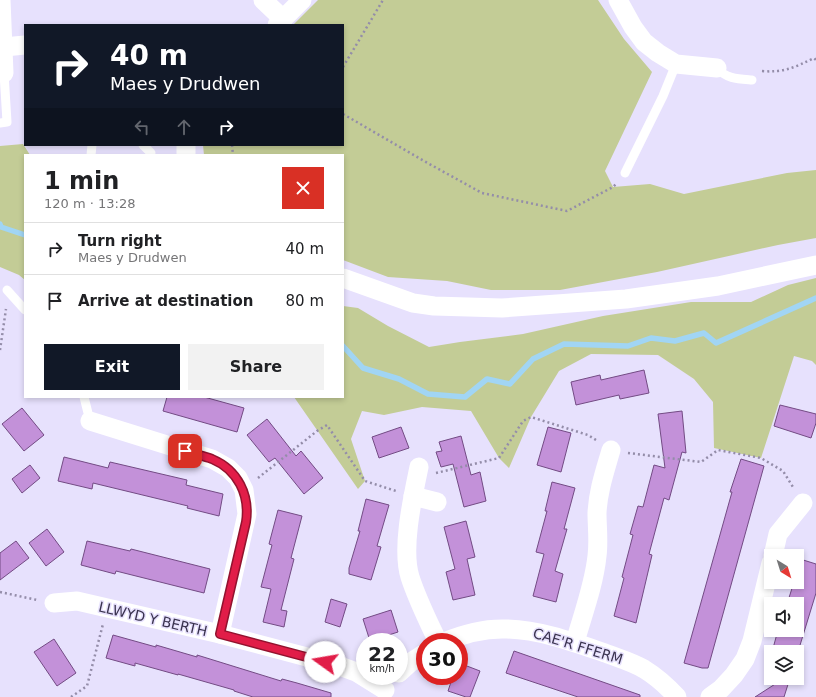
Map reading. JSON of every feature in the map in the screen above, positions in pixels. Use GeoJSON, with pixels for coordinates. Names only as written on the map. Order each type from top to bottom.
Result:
{"type":"FeatureCollection","features":[{"type":"Feature","properties":{"kind":"street"},"geometry":{"type":"LineString","coordinates":[[1,0],[4,73]]}},
{"type":"Feature","properties":{"kind":"street"},"geometry":{"type":"LineString","coordinates":[[263,0],[280,22],[302,0]]}},
{"type":"Feature","properties":{"kind":"street"},"geometry":{"type":"LineString","coordinates":[[618,0],[633,27],[644,42],[658,53],[676,64],[717,68]]}},
{"type":"Feature","properties":{"kind":"street"},"geometry":{"type":"LineString","coordinates":[[4,46],[24,45]]}},
{"type":"Feature","properties":{"kind":"street"},"geometry":{"type":"LineString","coordinates":[[344,278],[413,303],[434,306],[502,308],[626,299],[711,287],[816,265]]}},
{"type":"Feature","properties":{"kind":"street"},"geometry":{"type":"LineString","coordinates":[[90,421],[212,459],[228,468],[238,478],[244,490],[247,504],[246,522],[220,634]]}},
{"type":"Feature","properties":{"kind":"street"},"geometry":{"type":"LineString","coordinates":[[575,642],[593,581],[599,540],[597,513],[602,480],[611,450]]}},
{"type":"Feature","properties":{"kind":"street"},"geometry":{"type":"LineString","coordinates":[[418,472],[413,496],[406,555],[409,576],[434,633]]}},
{"type":"Feature","properties":{"kind":"street"},"geometry":{"type":"LineString","coordinates":[[413,496],[437,502]]}},
{"type":"Feature","properties":{"kind":"street"},"geometry":{"type":"LineString","coordinates":[[775,549],[778,534],[803,503]]}},
{"type":"Feature","properties":{"kind":"street"},"geometry":{"type":"LineString","coordinates":[[710,697],[730,680],[745,659],[752,641],[765,589]]}},
{"type":"Feature","properties":{"kind":"street","name":"LLWYD Y BERTH"},"geometry":{"type":"LineString","coordinates":[[54,603],[76,601],[220,634],[338,665],[388,688]]}},
{"type":"Feature","properties":{"kind":"street","name":"CAE'R FFERM"},"geometry":{"type":"LineString","coordinates":[[468,634],[505,629],[524,630],[575,642],[627,661],[644,669],[664,683],[677,697]]}},
{"type":"Feature","properties":{"kind":"street"},"geometry":{"type":"LineString","coordinates":[[408,665],[416,659]]}},
{"type":"Feature","properties":{"kind":"lane"},"geometry":{"type":"LineString","coordinates":[[624,173],[663,96],[676,64]]}},
{"type":"Feature","properties":{"kind":"lane"},"geometry":{"type":"LineString","coordinates":[[717,68],[723,75],[739,79],[752,80]]}},
{"type":"Feature","properties":{"kind":"lane"},"geometry":{"type":"LineString","coordinates":[[0,123],[7,122],[4,73]]}},
{"type":"Feature","properties":{"kind":"lane"},"geometry":{"type":"LineString","coordinates":[[144,146],[151,153]]}},
{"type":"Feature","properties":{"kind":"lane"},"geometry":{"type":"LineString","coordinates":[[7,290],[24,309]]}},
{"type":"Feature","properties":{"kind":"lane"},"geometry":{"type":"LineString","coordinates":[[84,398],[90,421]]}},
{"type":"Feature","properties":{"kind":"path"},"geometry":{"type":"LineString","coordinates":[[344,65],[383,0]]}},
{"type":"Feature","properties":{"kind":"path"},"geometry":{"type":"LineString","coordinates":[[758,70],[778,72],[791,69],[814,58],[816,60]]}},
{"type":"Feature","properties":{"kind":"path"},"geometry":{"type":"LineString","coordinates":[[344,115],[424,162],[482,193],[549,208],[567,211],[613,187],[624,173]]}},
{"type":"Feature","properties":{"kind":"path"},"geometry":{"type":"LineString","coordinates":[[0,350],[7,290]]}},
{"type":"Feature","properties":{"kind":"path"},"geometry":{"type":"LineString","coordinates":[[418,472],[499,458],[523,421],[532,417],[588,435],[611,450],[701,462],[718,450],[761,458],[783,472],[803,503]]}},
{"type":"Feature","properties":{"kind":"path"},"geometry":{"type":"LineString","coordinates":[[244,490],[317,431],[327,425],[365,481],[413,496]]}},
{"type":"Feature","properties":{"kind":"path"},"geometry":{"type":"LineString","coordinates":[[0,592],[54,603]]}},
{"type":"Feature","properties":{"kind":"path"},"geometry":{"type":"LineString","coordinates":[[71,697],[88,686],[107,608]]}},
{"type":"Feature","properties":{"kind":"green space"},"geometry":{"type":"Polygon","coordinates":[[[318,0],[598,0],[624,39],[652,72],[605,171],[613,187],[650,184],[684,194],[787,173],[816,170],[816,238],[657,272],[560,290],[491,290],[447,281],[388,277],[344,260],[344,154],[204,154],[203,146],[344,146],[344,24],[294,24],[318,0]]]}},
{"type":"Feature","properties":{"kind":"green space"},"geometry":{"type":"Polygon","coordinates":[[[23,144],[29,154],[24,154],[24,279],[19,275],[0,267],[0,146],[23,144]]]}},
{"type":"Feature","properties":{"kind":"green space"},"geometry":{"type":"Polygon","coordinates":[[[816,278],[816,365],[812,361],[794,356],[761,458],[714,448],[713,402],[694,379],[658,355],[591,354],[559,371],[531,417],[509,468],[499,458],[471,411],[422,407],[384,415],[362,411],[351,439],[365,481],[358,489],[295,398],[344,398],[344,306],[358,308],[388,326],[429,347],[523,334],[603,316],[691,302],[751,302],[788,285],[816,278]]]}},
{"type":"Feature","properties":{"kind":"building"},"geometry":{"type":"Polygon","coordinates":[[[644,370],[649,393],[620,399],[619,395],[576,405],[571,382],[600,375],[601,380],[644,370]]]}},
{"type":"Feature","properties":{"kind":"building"},"geometry":{"type":"Polygon","coordinates":[[[167,398],[208,398],[244,408],[237,432],[163,411],[167,398]]]}},
{"type":"Feature","properties":{"kind":"building"},"geometry":{"type":"Polygon","coordinates":[[[780,405],[816,414],[816,423],[811,438],[774,426],[780,405]]]}},
{"type":"Feature","properties":{"kind":"building"},"geometry":{"type":"Polygon","coordinates":[[[22,408],[44,435],[24,451],[2,424],[22,408]]]}},
{"type":"Feature","properties":{"kind":"building"},"geometry":{"type":"Polygon","coordinates":[[[682,411],[686,453],[682,452],[669,500],[664,498],[649,554],[652,555],[636,623],[614,616],[633,535],[630,534],[638,506],[643,507],[654,465],[665,468],[658,414],[682,411]]]}},
{"type":"Feature","properties":{"kind":"building"},"geometry":{"type":"Polygon","coordinates":[[[267,419],[296,456],[301,451],[323,478],[304,494],[275,458],[269,462],[247,435],[267,419]]]}},
{"type":"Feature","properties":{"kind":"building"},"geometry":{"type":"Polygon","coordinates":[[[401,427],[409,448],[379,458],[372,437],[401,427]]]}},
{"type":"Feature","properties":{"kind":"building"},"geometry":{"type":"Polygon","coordinates":[[[548,427],[571,433],[561,472],[537,465],[548,427]]]}},
{"type":"Feature","properties":{"kind":"building"},"geometry":{"type":"Polygon","coordinates":[[[461,436],[471,475],[480,472],[486,501],[464,507],[453,464],[441,467],[436,452],[442,451],[439,442],[461,436]]]}},
{"type":"Feature","properties":{"kind":"building"},"geometry":{"type":"Polygon","coordinates":[[[64,457],[108,468],[110,462],[187,480],[186,485],[223,494],[219,516],[187,508],[188,506],[93,483],[92,489],[58,481],[64,457]]]}},
{"type":"Feature","properties":{"kind":"building"},"geometry":{"type":"Polygon","coordinates":[[[741,459],[764,466],[708,668],[702,668],[684,663],[732,492],[730,492],[741,459]]]}},
{"type":"Feature","properties":{"kind":"building"},"geometry":{"type":"Polygon","coordinates":[[[30,465],[40,478],[22,493],[12,479],[30,465]]]}},
{"type":"Feature","properties":{"kind":"building"},"geometry":{"type":"Polygon","coordinates":[[[552,482],[575,488],[564,529],[567,529],[555,571],[563,574],[556,602],[533,596],[544,554],[536,552],[547,511],[545,511],[552,482]]]}},
{"type":"Feature","properties":{"kind":"building"},"geometry":{"type":"Polygon","coordinates":[[[366,499],[389,505],[377,546],[381,547],[371,580],[349,574],[349,568],[360,531],[358,531],[366,499]]]}},
{"type":"Feature","properties":{"kind":"building"},"geometry":{"type":"Polygon","coordinates":[[[278,510],[302,516],[291,558],[294,559],[281,610],[287,611],[284,627],[263,622],[271,589],[261,587],[272,545],[269,544],[278,510]]]}},
{"type":"Feature","properties":{"kind":"building"},"geometry":{"type":"Polygon","coordinates":[[[466,521],[475,557],[467,559],[475,595],[453,600],[446,572],[455,569],[444,527],[466,521]]]}},
{"type":"Feature","properties":{"kind":"building"},"geometry":{"type":"Polygon","coordinates":[[[47,529],[64,552],[46,566],[29,543],[47,529]]]}},
{"type":"Feature","properties":{"kind":"building"},"geometry":{"type":"Polygon","coordinates":[[[16,541],[29,558],[0,580],[0,553],[16,541]]]}},
{"type":"Feature","properties":{"kind":"building"},"geometry":{"type":"Polygon","coordinates":[[[87,541],[130,551],[131,549],[210,569],[204,593],[116,571],[115,574],[81,565],[87,541]]]}},
{"type":"Feature","properties":{"kind":"building"},"geometry":{"type":"Polygon","coordinates":[[[804,560],[816,564],[816,593],[804,632],[804,597],[789,597],[792,589],[804,589],[804,560]]]}},
{"type":"Feature","properties":{"kind":"building"},"geometry":{"type":"Polygon","coordinates":[[[331,599],[347,604],[340,627],[325,622],[331,599]]]}},
{"type":"Feature","properties":{"kind":"building"},"geometry":{"type":"Polygon","coordinates":[[[391,610],[398,632],[367,633],[363,619],[391,610]]]}},
{"type":"Feature","properties":{"kind":"building"},"geometry":{"type":"Polygon","coordinates":[[[113,635],[156,647],[156,645],[197,657],[197,655],[281,681],[282,679],[297,683],[331,693],[331,697],[253,697],[178,674],[135,663],[135,666],[106,658],[113,635]]]}},
{"type":"Feature","properties":{"kind":"building"},"geometry":{"type":"Polygon","coordinates":[[[776,637],[803,637],[800,645],[774,645],[776,637]]]}},
{"type":"Feature","properties":{"kind":"building"},"geometry":{"type":"Polygon","coordinates":[[[54,639],[76,673],[57,686],[34,652],[54,639]]]}},
{"type":"Feature","properties":{"kind":"building"},"geometry":{"type":"Polygon","coordinates":[[[514,651],[640,695],[640,697],[578,697],[506,673],[514,651]]]}},
{"type":"Feature","properties":{"kind":"building"},"geometry":{"type":"Polygon","coordinates":[[[468,666],[480,671],[470,697],[448,691],[450,685],[468,685],[468,666]]]}},
{"type":"Feature","properties":{"kind":"building"},"geometry":{"type":"Polygon","coordinates":[[[774,685],[788,685],[784,697],[755,697],[774,685]]]}},
{"type":"Feature","properties":{"kind":"waterway"},"geometry":{"type":"LineString","coordinates":[[0,224],[1,227],[24,235]]}},
{"type":"Feature","properties":{"kind":"waterway"},"geometry":{"type":"LineString","coordinates":[[344,347],[363,368],[399,379],[428,394],[465,397],[487,379],[510,384],[533,359],[564,344],[628,346],[651,338],[675,341],[704,333],[716,343],[816,298]]}},
{"type":"Feature","properties":{"kind":"route"},"geometry":{"type":"LineString","coordinates":[[185,451],[212,459],[228,468],[238,478],[244,490],[247,504],[246,522],[220,634],[325,662]]}}]}
